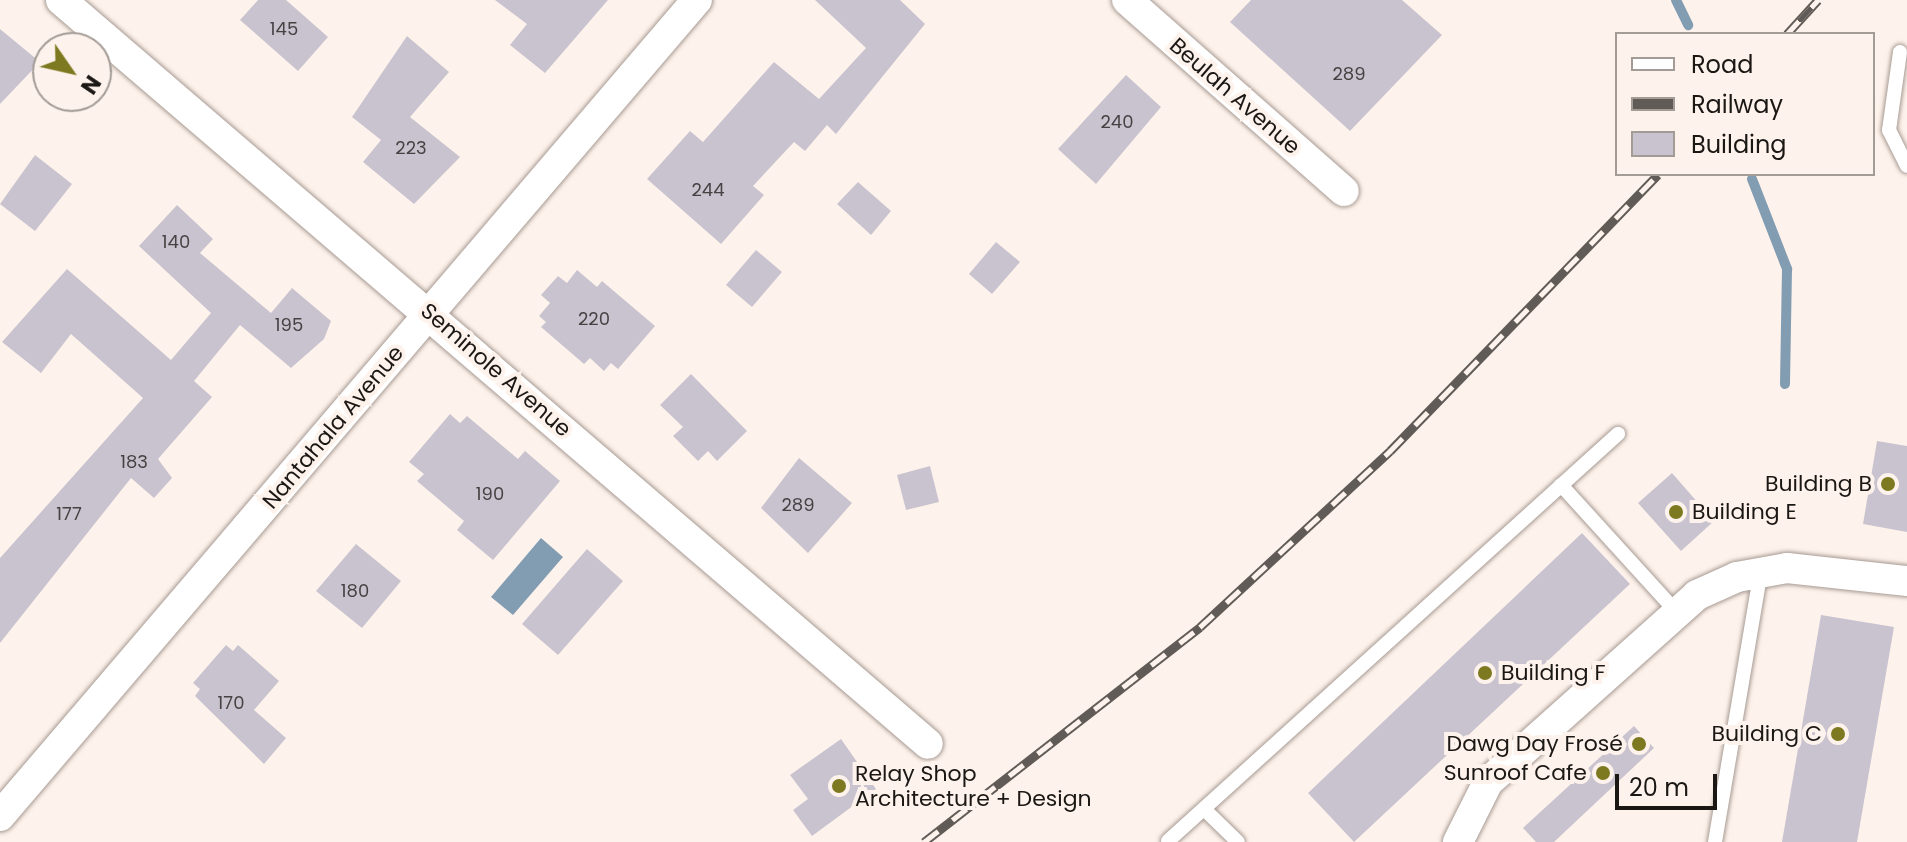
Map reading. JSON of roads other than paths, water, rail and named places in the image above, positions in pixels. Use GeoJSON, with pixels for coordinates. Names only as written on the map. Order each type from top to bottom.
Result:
{"type":"FeatureCollection","features":[{"type":"Feature","properties":{"kind":"street","name":"Seminole Avenue"},"geometry":{"type":"LineString","coordinates":[[61,0],[430,313],[928,744]]}},
{"type":"Feature","properties":{"kind":"street","name":"Nantahala Avenue"},"geometry":{"type":"LineString","coordinates":[[0,816],[697,0]]}},
{"type":"Feature","properties":{"kind":"street","name":"Beulah Avenue"},"geometry":{"type":"LineString","coordinates":[[1127,0],[1344,191]]}},
{"type":"Feature","properties":{"kind":"street"},"geometry":{"type":"LineString","coordinates":[[1458,842],[1488,782],[1674,609],[1762,569],[1907,581]]}},
{"type":"Feature","properties":{"kind":"lane"},"geometry":{"type":"LineString","coordinates":[[1900,52],[1889,130],[1907,166]]}},
{"type":"Feature","properties":{"kind":"lane"},"geometry":{"type":"LineString","coordinates":[[1168,841],[1618,434]]}},
{"type":"Feature","properties":{"kind":"lane"},"geometry":{"type":"LineString","coordinates":[[1561,485],[1674,609]]}},
{"type":"Feature","properties":{"kind":"lane"},"geometry":{"type":"LineString","coordinates":[[1715,842],[1762,569]]}},
{"type":"Feature","properties":{"kind":"lane"},"geometry":{"type":"LineString","coordinates":[[1204,809],[1238,842]]}},
{"type":"Feature","properties":{"kind":"water"},"geometry":{"type":"Polygon","coordinates":[[[541,538],[563,557],[513,615],[491,597],[541,538]]]}},
{"type":"Feature","properties":{"kind":"waterway"},"geometry":{"type":"LineString","coordinates":[[1676,0],[1688,25]]}},
{"type":"Feature","properties":{"kind":"waterway"},"geometry":{"type":"LineString","coordinates":[[1752,179],[1787,269],[1785,384]]}},
{"type":"Feature","properties":{"kind":"railway"},"geometry":{"type":"LineString","coordinates":[[1789,32],[1818,0]]}},
{"type":"Feature","properties":{"kind":"railway"},"geometry":{"type":"LineString","coordinates":[[924,842],[1200,627],[1390,451],[1656,176]]}},
{"type":"Feature","properties":{"kind":"place","name":"Building B"},"geometry":{"type":"Point","coordinates":[1888,484]}},
{"type":"Feature","properties":{"kind":"place","name":"Building E"},"geometry":{"type":"Point","coordinates":[1676,512]}},
{"type":"Feature","properties":{"kind":"place","name":"Building F"},"geometry":{"type":"Point","coordinates":[1485,673]}},
{"type":"Feature","properties":{"kind":"place","name":"Building C"},"geometry":{"type":"Point","coordinates":[1838,734]}},
{"type":"Feature","properties":{"kind":"place","name":"Dawg Day Frosé"},"geometry":{"type":"Point","coordinates":[1639,744]}},
{"type":"Feature","properties":{"kind":"place","name":"Sunroof Cafe"},"geometry":{"type":"Point","coordinates":[1603,773]}},
{"type":"Feature","properties":{"kind":"place","name":"Relay Shop Architecture + Design"},"geometry":{"type":"Point","coordinates":[839,786]}}]}
